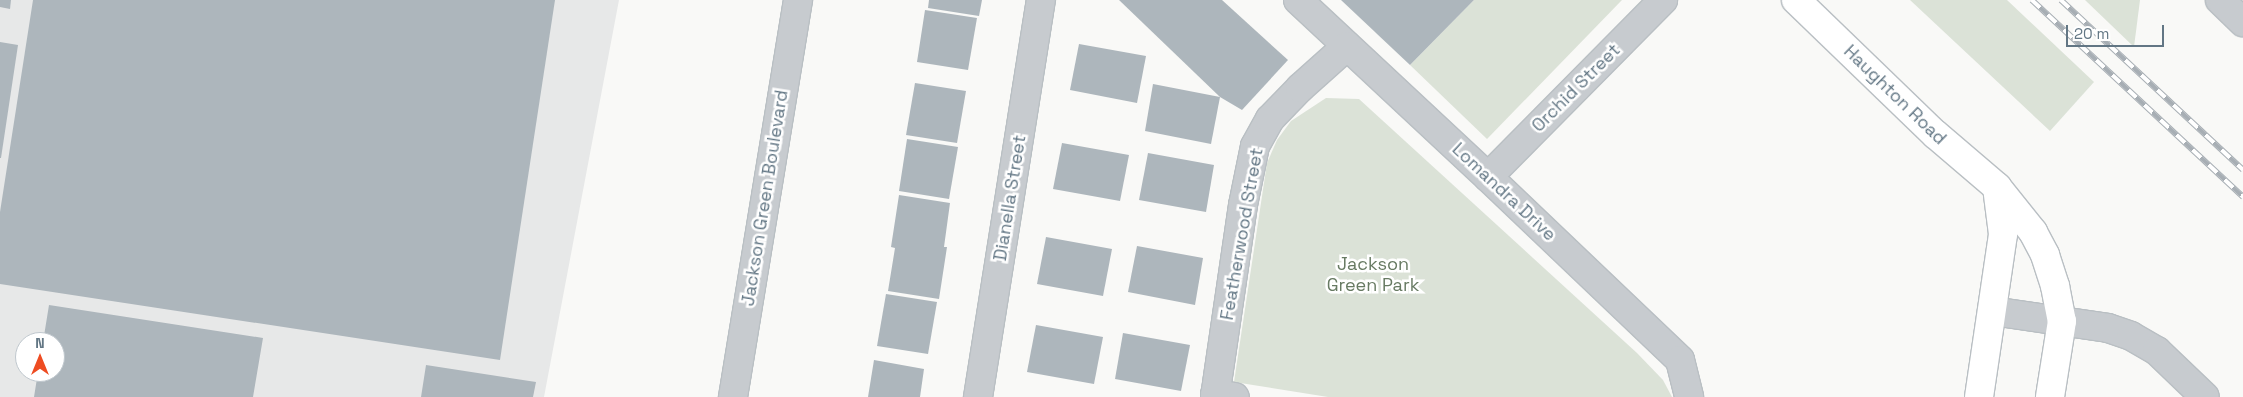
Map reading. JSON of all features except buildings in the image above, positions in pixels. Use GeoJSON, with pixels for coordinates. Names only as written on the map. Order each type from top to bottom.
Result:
{"type":"FeatureCollection","features":[{"type":"Feature","properties":{"kind":"main road","name":"Haughton Road"},"geometry":{"type":"LineString","coordinates":[[1796,0],[1935,134],[1997,187],[2033,232],[2046,255],[2062,321]]}},
{"type":"Feature","properties":{"kind":"main road"},"geometry":{"type":"LineString","coordinates":[[1979,397],[2003,234],[1997,187]]}},
{"type":"Feature","properties":{"kind":"main road"},"geometry":{"type":"LineString","coordinates":[[2050,397],[2062,321]]}},
{"type":"Feature","properties":{"kind":"street","name":"Jackson Green Boulevard"},"geometry":{"type":"LineString","coordinates":[[733,397],[798,0]]}},
{"type":"Feature","properties":{"kind":"street","name":"Dianella Street"},"geometry":{"type":"LineString","coordinates":[[978,397],[1041,0]]}},
{"type":"Feature","properties":{"kind":"street","name":"Lomandra Drive"},"geometry":{"type":"LineString","coordinates":[[1298,0],[1680,360],[1689,397]]}},
{"type":"Feature","properties":{"kind":"street","name":"Orchid Street"},"geometry":{"type":"LineString","coordinates":[[1488,177],[1663,0]]}},
{"type":"Feature","properties":{"kind":"street"},"geometry":{"type":"LineString","coordinates":[[2220,0],[2243,22]]}},
{"type":"Feature","properties":{"kind":"street","name":"Featherwood Street"},"geometry":{"type":"LineString","coordinates":[[1222,396],[1243,205],[1255,146],[1270,119],[1300,88],[1347,46]]}},
{"type":"Feature","properties":{"kind":"street"},"geometry":{"type":"LineString","coordinates":[[1992,311],[2108,328],[2131,336],[2157,351],[2205,397]]}},
{"type":"Feature","properties":{"kind":"shaded area"},"geometry":{"type":"Polygon","coordinates":[[[0,0],[619,0],[544,397],[0,397],[0,0]]]}},
{"type":"Feature","properties":{"kind":"green space"},"geometry":{"type":"Polygon","coordinates":[[[1474,0],[1622,0],[1487,139],[1410,65],[1474,0]]]}},
{"type":"Feature","properties":{"kind":"green space"},"geometry":{"type":"Polygon","coordinates":[[[1910,0],[2007,0],[2094,82],[2050,131],[1910,0]]]}},
{"type":"Feature","properties":{"kind":"green space"},"geometry":{"type":"Polygon","coordinates":[[[2085,0],[2140,0],[2134,47],[2085,0]]]}},
{"type":"Feature","properties":{"kind":"green space","name":"Jackson Green Park"},"geometry":{"type":"Polygon","coordinates":[[[1326,98],[1359,99],[1637,353],[1663,380],[1672,397],[1328,397],[1234,382],[1267,163],[1277,140],[1291,121],[1326,98]]]}},
{"type":"Feature","properties":{"kind":"railway"},"geometry":{"type":"LineString","coordinates":[[2032,0],[2243,197]]}},
{"type":"Feature","properties":{"kind":"railway"},"geometry":{"type":"LineString","coordinates":[[2061,0],[2243,170]]}}]}
